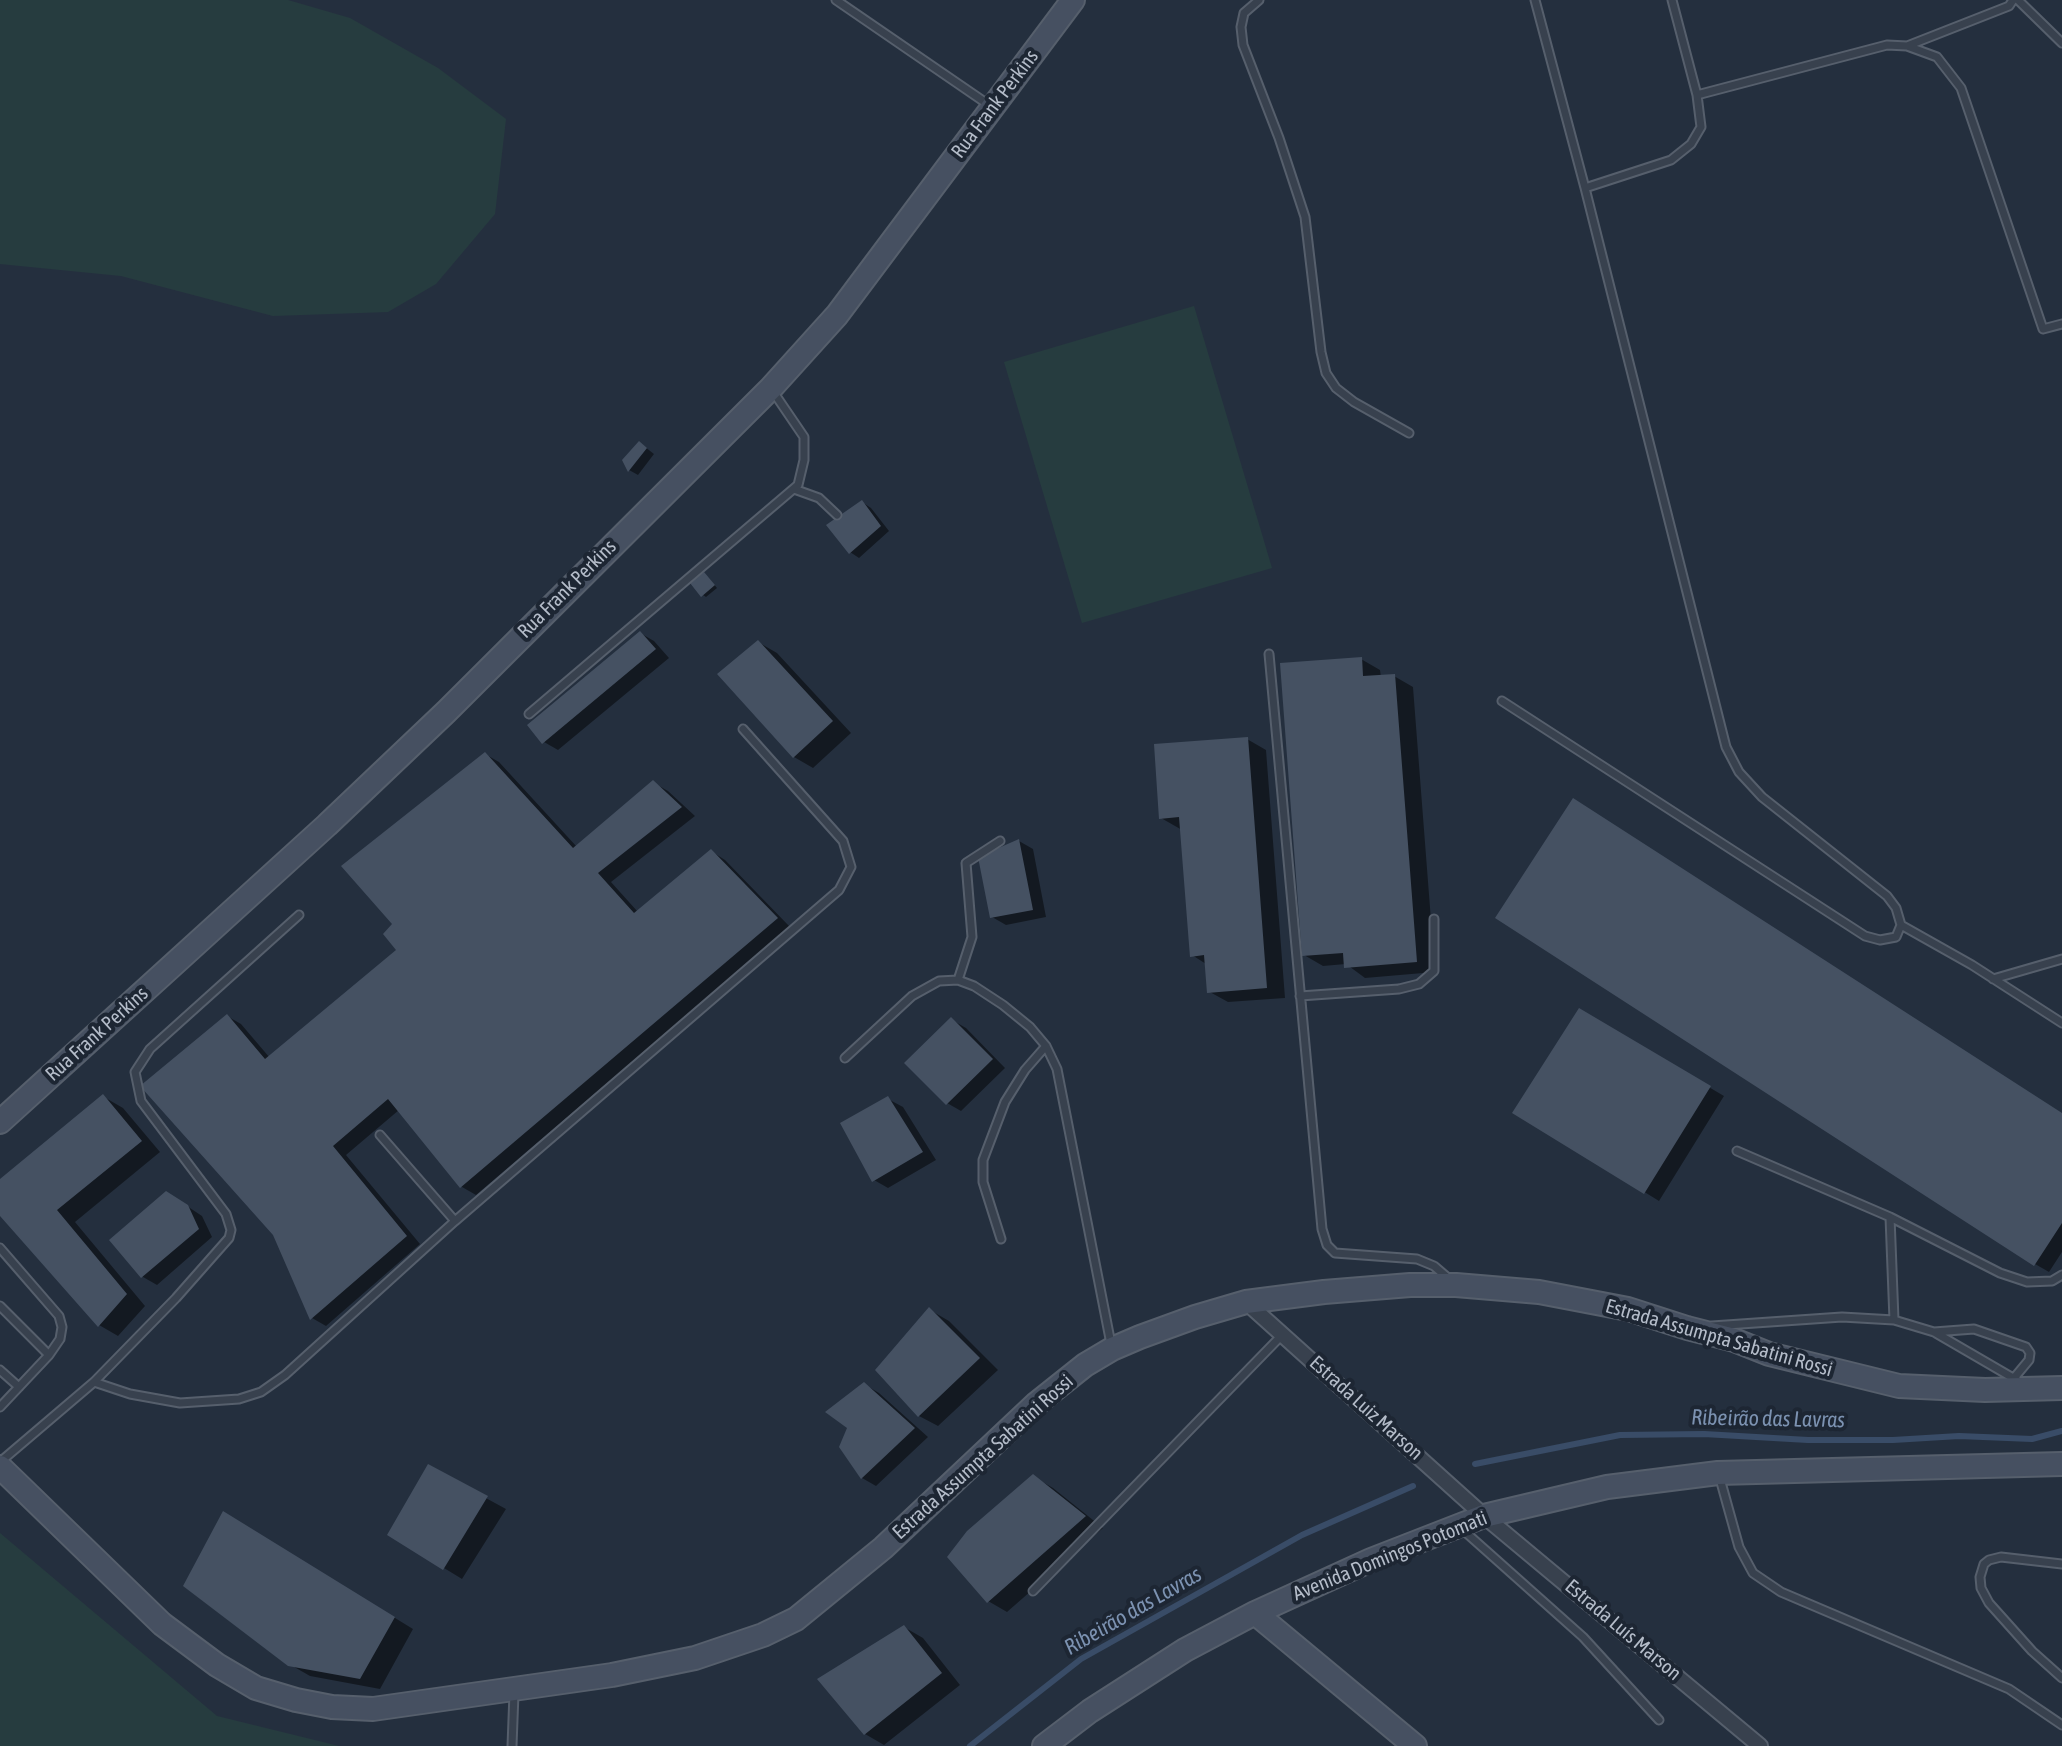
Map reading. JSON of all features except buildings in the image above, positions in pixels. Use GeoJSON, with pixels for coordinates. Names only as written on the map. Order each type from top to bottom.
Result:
{"type":"FeatureCollection","features":[{"type":"Feature","properties":{"kind":"street","name":"Rua Frank Perkins"},"geometry":{"type":"LineString","coordinates":[[0,1122],[370,784],[771,388],[837,315],[1073,0]]}},
{"type":"Feature","properties":{"kind":"street","name":"Estrada Assumpta Sabatini Rossi"},"geometry":{"type":"LineString","coordinates":[[0,1464],[162,1624],[217,1665],[256,1688],[296,1700],[332,1707],[373,1709],[612,1675],[695,1658],[763,1635],[796,1619],[883,1548],[1036,1404],[1085,1365],[1112,1349],[1195,1317],[1246,1302],[1338,1291],[1456,1285],[1539,1292],[1615,1306],[1734,1340],[1769,1354],[1899,1386],[2023,1384],[2062,1388]]}},
{"type":"Feature","properties":{"kind":"street","name":"Estrada Luiz Marson"},"geometry":{"type":"LineString","coordinates":[[1246,1302],[1484,1516]]}},
{"type":"Feature","properties":{"kind":"street","name":"Avenida Domingos Potomati"},"geometry":{"type":"LineString","coordinates":[[1044,1746],[1090,1711],[1185,1650],[1255,1613],[1371,1560],[1484,1516],[1607,1487],[1718,1473],[2062,1464]]}},
{"type":"Feature","properties":{"kind":"street","name":"Estrada Luís Marson"},"geometry":{"type":"LineString","coordinates":[[1484,1516],[1760,1746]]}},
{"type":"Feature","properties":{"kind":"street"},"geometry":{"type":"LineString","coordinates":[[1255,1613],[1415,1746]]}},
{"type":"Feature","properties":{"kind":"lane"},"geometry":{"type":"LineString","coordinates":[[836,0],[992,107]]}},
{"type":"Feature","properties":{"kind":"lane"},"geometry":{"type":"LineString","coordinates":[[1259,0],[1244,13],[1241,27],[1243,45],[1305,217],[1326,373],[1336,388],[1354,402],[1409,433]]}},
{"type":"Feature","properties":{"kind":"lane"},"geometry":{"type":"LineString","coordinates":[[1502,701],[1865,936],[1880,940],[1896,937],[1901,925],[1896,908],[1887,896],[1762,797],[1739,772],[1726,747],[1535,0]]}},
{"type":"Feature","properties":{"kind":"lane"},"geometry":{"type":"LineString","coordinates":[[1585,188],[1671,160],[1691,144],[1701,127],[1697,95],[1672,0]]}},
{"type":"Feature","properties":{"kind":"lane"},"geometry":{"type":"LineString","coordinates":[[1907,46],[2009,6],[2016,0],[2062,43]]}},
{"type":"Feature","properties":{"kind":"lane"},"geometry":{"type":"LineString","coordinates":[[1697,95],[1887,45],[1907,46],[1937,57],[1961,88],[2043,329],[2062,324]]}},
{"type":"Feature","properties":{"kind":"lane"},"geometry":{"type":"LineString","coordinates":[[529,714],[798,485],[804,460],[804,437],[771,388]]}},
{"type":"Feature","properties":{"kind":"lane"},"geometry":{"type":"LineString","coordinates":[[794,489],[819,498],[837,515]]}},
{"type":"Feature","properties":{"kind":"lane"},"geometry":{"type":"LineString","coordinates":[[1269,654],[1322,1229],[1327,1245],[1335,1253],[1417,1259],[1434,1266],[1456,1285]]}},
{"type":"Feature","properties":{"kind":"lane"},"geometry":{"type":"LineString","coordinates":[[94,1382],[130,1394],[180,1403],[239,1399],[261,1392],[285,1375],[455,1221],[839,890],[851,867],[843,841],[743,729]]}},
{"type":"Feature","properties":{"kind":"lane"},"geometry":{"type":"LineString","coordinates":[[958,980],[972,937],[966,863],[1000,841]]}},
{"type":"Feature","properties":{"kind":"lane"},"geometry":{"type":"LineString","coordinates":[[0,1464],[94,1382],[224,1246],[231,1230],[226,1214],[141,1101],[135,1072],[150,1049],[299,915]]}},
{"type":"Feature","properties":{"kind":"lane"},"geometry":{"type":"LineString","coordinates":[[1300,996],[1399,989],[1419,984],[1434,971],[1434,919]]}},
{"type":"Feature","properties":{"kind":"lane"},"geometry":{"type":"LineString","coordinates":[[1901,925],[2062,1023]]}},
{"type":"Feature","properties":{"kind":"lane"},"geometry":{"type":"LineString","coordinates":[[1993,979],[2062,959]]}},
{"type":"Feature","properties":{"kind":"lane"},"geometry":{"type":"LineString","coordinates":[[845,1058],[912,996],[939,981],[958,980],[974,986],[1030,1027],[1046,1046],[1057,1069],[1112,1349]]}},
{"type":"Feature","properties":{"kind":"lane"},"geometry":{"type":"LineString","coordinates":[[1001,1239],[983,1182],[983,1160],[1005,1102],[1025,1070],[1046,1046]]}},
{"type":"Feature","properties":{"kind":"lane"},"geometry":{"type":"LineString","coordinates":[[380,1135],[455,1221]]}},
{"type":"Feature","properties":{"kind":"lane"},"geometry":{"type":"LineString","coordinates":[[1737,1151],[1890,1217],[2000,1273],[2027,1282],[2052,1281],[2062,1275]]}},
{"type":"Feature","properties":{"kind":"lane"},"geometry":{"type":"LineString","coordinates":[[1890,1217],[1894,1320]]}},
{"type":"Feature","properties":{"kind":"lane"},"geometry":{"type":"LineString","coordinates":[[0,1248],[59,1316],[62,1327],[60,1339],[49,1355],[0,1407]]}},
{"type":"Feature","properties":{"kind":"lane"},"geometry":{"type":"LineString","coordinates":[[0,1306],[49,1355]]}},
{"type":"Feature","properties":{"kind":"lane"},"geometry":{"type":"LineString","coordinates":[[1687,1328],[1842,1317],[1894,1320],[1934,1332],[2023,1384],[2030,1353],[2026,1347],[1974,1329],[1934,1332]]}},
{"type":"Feature","properties":{"kind":"lane"},"geometry":{"type":"LineString","coordinates":[[1033,1591],[1283,1334]]}},
{"type":"Feature","properties":{"kind":"lane"},"geometry":{"type":"LineString","coordinates":[[0,1370],[19,1387]]}},
{"type":"Feature","properties":{"kind":"lane"},"geometry":{"type":"LineString","coordinates":[[1718,1473],[1739,1547],[1753,1573],[1781,1592],[2009,1689],[2062,1725]]}},
{"type":"Feature","properties":{"kind":"lane"},"geometry":{"type":"LineString","coordinates":[[1458,1526],[1583,1637],[1659,1720]]}},
{"type":"Feature","properties":{"kind":"lane"},"geometry":{"type":"LineString","coordinates":[[2062,1564],[1995,1558],[1984,1564],[1980,1582],[1989,1603],[2004,1621],[2062,1678]]}},
{"type":"Feature","properties":{"kind":"lane"},"geometry":{"type":"LineString","coordinates":[[512,1746],[514,1690]]}},
{"type":"Feature","properties":{"kind":"green space"},"geometry":{"type":"Polygon","coordinates":[[[0,0],[288,0],[350,18],[438,68],[506,119],[495,214],[436,284],[388,312],[273,316],[121,276],[0,264],[0,0]]]}},
{"type":"Feature","properties":{"kind":"green space"},"geometry":{"type":"Polygon","coordinates":[[[1194,306],[1272,568],[1082,623],[1004,362],[1194,306]]]}},
{"type":"Feature","properties":{"kind":"green space"},"geometry":{"type":"Polygon","coordinates":[[[0,1533],[217,1716],[339,1746],[0,1746],[0,1533]]]}},
{"type":"Feature","properties":{"kind":"waterway","name":"Ribeirão das Lavras"},"geometry":{"type":"LineString","coordinates":[[1475,1464],[1620,1435],[1704,1434],[1808,1440],[1959,1436],[2032,1439],[2062,1431]]}},
{"type":"Feature","properties":{"kind":"waterway","name":"Ribeirão das Lavras"},"geometry":{"type":"LineString","coordinates":[[970,1746],[1081,1659],[1302,1535],[1413,1486]]}}]}
